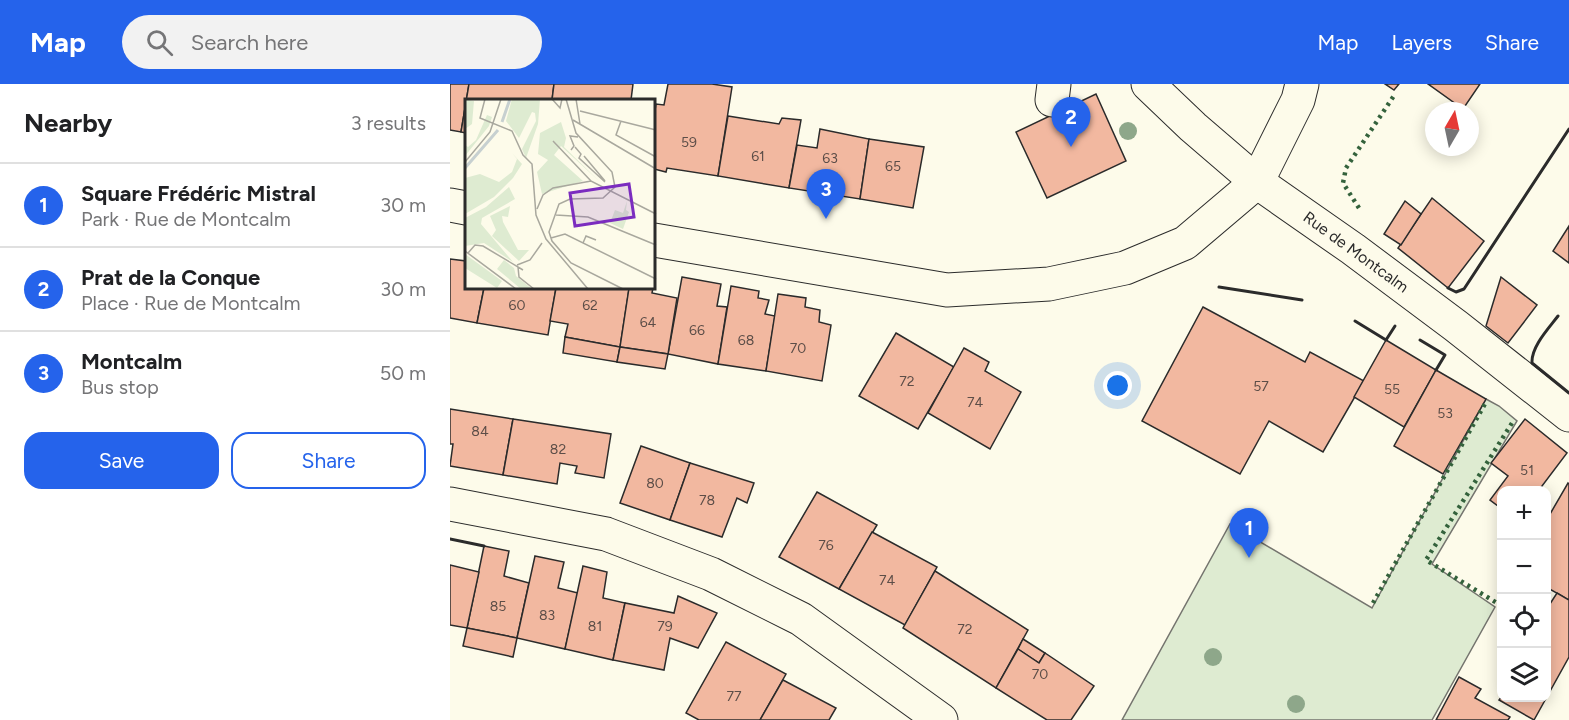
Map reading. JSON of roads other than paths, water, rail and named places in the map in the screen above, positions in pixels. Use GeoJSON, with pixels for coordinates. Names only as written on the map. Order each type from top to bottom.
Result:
{"type":"FeatureCollection","features":[{"type":"Feature","properties":{"kind":"street","name":"Rue de Montcalm"},"geometry":{"type":"LineString","coordinates":[[1148,84],[1192,128],[1257,182],[1353,249],[1569,415]]}},
{"type":"Feature","properties":{"kind":"street"},"geometry":{"type":"LineString","coordinates":[[656,240],[947,290],[1049,284],[1125,268],[1185,243],[1257,182],[1298,100],[1302,84]]}},
{"type":"Feature","properties":{"kind":"street"},"geometry":{"type":"LineString","coordinates":[[450,205],[465,208]]}},
{"type":"Feature","properties":{"kind":"street"},"geometry":{"type":"LineString","coordinates":[[450,504],[606,534],[711,574],[801,620],[941,720]]}},
{"type":"Feature","properties":{"kind":"place","name":"Prat de la Conque"},"geometry":{"type":"Point","coordinates":[1071,147]}},
{"type":"Feature","properties":{"kind":"place","name":"Montcalm"},"geometry":{"type":"Point","coordinates":[826,219]}},
{"type":"Feature","properties":{"kind":"place","name":"Square Frédéric Mistral"},"geometry":{"type":"Point","coordinates":[1249,558]}}]}
